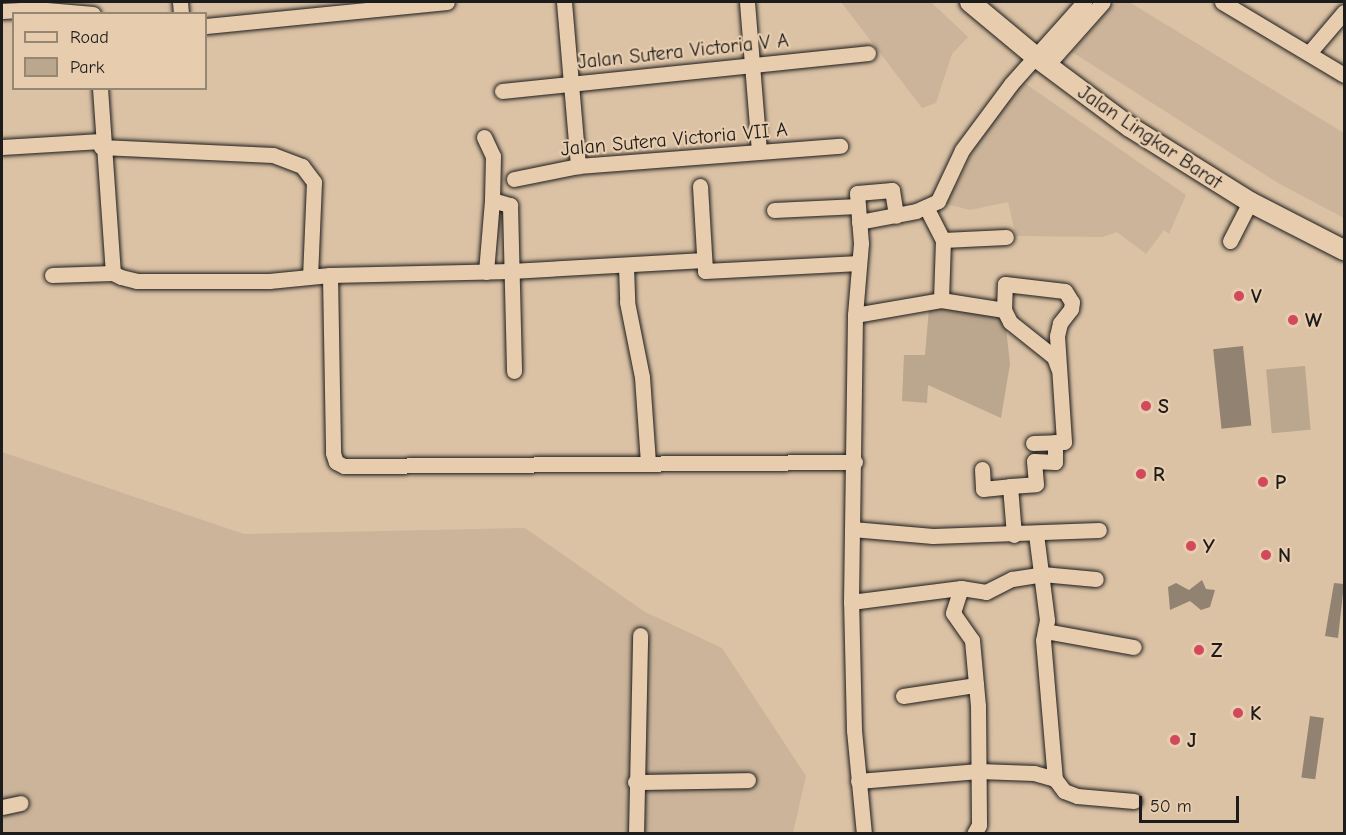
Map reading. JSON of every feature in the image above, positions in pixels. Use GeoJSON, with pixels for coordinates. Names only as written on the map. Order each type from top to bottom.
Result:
{"type":"FeatureCollection","features":[{"type":"Feature","properties":{"kind":"street"},"geometry":{"type":"LineString","coordinates":[[207,26],[447,2]]}},
{"type":"Feature","properties":{"kind":"street"},"geometry":{"type":"LineString","coordinates":[[564,2],[578,166]]}},
{"type":"Feature","properties":{"kind":"street"},"geometry":{"type":"LineString","coordinates":[[747,2],[759,151]]}},
{"type":"Feature","properties":{"kind":"street","name":"Jalan Lingkar Barat"},"geometry":{"type":"LineString","coordinates":[[970,2],[1041,61],[1130,127],[1250,202],[1344,250]]}},
{"type":"Feature","properties":{"kind":"street"},"geometry":{"type":"LineString","coordinates":[[1041,61],[1084,2]]}},
{"type":"Feature","properties":{"kind":"street"},"geometry":{"type":"LineString","coordinates":[[859,222],[896,216],[938,201],[962,150],[1041,61],[1103,2]]}},
{"type":"Feature","properties":{"kind":"street"},"geometry":{"type":"LineString","coordinates":[[1223,2],[1344,75]]}},
{"type":"Feature","properties":{"kind":"street"},"geometry":{"type":"LineString","coordinates":[[2,10],[35,9],[70,12]]}},
{"type":"Feature","properties":{"kind":"street"},"geometry":{"type":"LineString","coordinates":[[1309,53],[1344,12]]}},
{"type":"Feature","properties":{"kind":"street","name":"Jalan Sutera Victoria V A"},"geometry":{"type":"LineString","coordinates":[[502,91],[868,53]]}},
{"type":"Feature","properties":{"kind":"street"},"geometry":{"type":"LineString","coordinates":[[100,90],[101,144],[113,273]]}},
{"type":"Feature","properties":{"kind":"street"},"geometry":{"type":"LineString","coordinates":[[484,137],[494,156],[486,272]]}},
{"type":"Feature","properties":{"kind":"street"},"geometry":{"type":"LineString","coordinates":[[2,147],[101,144],[273,155],[302,166],[314,182],[310,276]]}},
{"type":"Feature","properties":{"kind":"street","name":"Jalan Sutera Victoria VII A"},"geometry":{"type":"LineString","coordinates":[[514,179],[578,166],[840,146]]}},
{"type":"Feature","properties":{"kind":"street"},"geometry":{"type":"LineString","coordinates":[[700,186],[705,271],[859,262]]}},
{"type":"Feature","properties":{"kind":"street"},"geometry":{"type":"LineString","coordinates":[[864,834],[858,781],[851,602],[855,462],[855,315],[859,262],[857,193],[892,190],[896,216]]}},
{"type":"Feature","properties":{"kind":"street"},"geometry":{"type":"LineString","coordinates":[[492,200],[510,203],[514,371]]}},
{"type":"Feature","properties":{"kind":"street"},"geometry":{"type":"LineString","coordinates":[[1230,241],[1250,202]]}},
{"type":"Feature","properties":{"kind":"street"},"geometry":{"type":"LineString","coordinates":[[774,210],[858,206]]}},
{"type":"Feature","properties":{"kind":"street"},"geometry":{"type":"LineString","coordinates":[[926,207],[943,240],[941,300]]}},
{"type":"Feature","properties":{"kind":"street"},"geometry":{"type":"LineString","coordinates":[[943,240],[1006,237]]}},
{"type":"Feature","properties":{"kind":"street"},"geometry":{"type":"LineString","coordinates":[[52,275],[113,273],[137,281],[269,281],[330,275],[511,271],[704,260]]}},
{"type":"Feature","properties":{"kind":"street"},"geometry":{"type":"LineString","coordinates":[[626,266],[627,302],[642,377],[648,462]]}},
{"type":"Feature","properties":{"kind":"street"},"geometry":{"type":"LineString","coordinates":[[330,275],[336,462],[344,466],[386,468],[648,462],[855,462]]}},
{"type":"Feature","properties":{"kind":"street"},"geometry":{"type":"LineString","coordinates":[[1033,443],[1064,442],[1058,368],[1058,330],[1071,309],[1069,295],[1005,284],[1004,310],[1010,322],[1054,357],[1058,368]]}},
{"type":"Feature","properties":{"kind":"street"},"geometry":{"type":"LineString","coordinates":[[855,315],[941,300],[1004,310]]}},
{"type":"Feature","properties":{"kind":"street"},"geometry":{"type":"LineString","coordinates":[[982,469],[983,489],[1036,484],[1034,461],[1055,462],[1055,442]]}},
{"type":"Feature","properties":{"kind":"street"},"geometry":{"type":"LineString","coordinates":[[1011,486],[1014,535]]}},
{"type":"Feature","properties":{"kind":"street"},"geometry":{"type":"LineString","coordinates":[[852,529],[933,536],[1014,535],[1099,530]]}},
{"type":"Feature","properties":{"kind":"street"},"geometry":{"type":"LineString","coordinates":[[1036,534],[1042,574],[1048,720],[1055,779],[1064,791],[1077,796],[1134,801]]}},
{"type":"Feature","properties":{"kind":"street"},"geometry":{"type":"LineString","coordinates":[[851,602],[961,588],[986,592],[1012,579],[1042,574],[1096,579]]}},
{"type":"Feature","properties":{"kind":"street"},"geometry":{"type":"LineString","coordinates":[[961,588],[953,613],[972,640],[976,685],[979,825],[974,834]]}},
{"type":"Feature","properties":{"kind":"street"},"geometry":{"type":"LineString","coordinates":[[1046,631],[1134,647]]}},
{"type":"Feature","properties":{"kind":"street"},"geometry":{"type":"LineString","coordinates":[[636,834],[635,782],[640,635]]}},
{"type":"Feature","properties":{"kind":"street"},"geometry":{"type":"LineString","coordinates":[[903,696],[976,685]]}},
{"type":"Feature","properties":{"kind":"street"},"geometry":{"type":"LineString","coordinates":[[858,781],[979,771],[1034,773],[1055,779]]}},
{"type":"Feature","properties":{"kind":"street"},"geometry":{"type":"LineString","coordinates":[[635,782],[748,780]]}},
{"type":"Feature","properties":{"kind":"street"},"geometry":{"type":"LineString","coordinates":[[2,807],[21,803]]}},
{"type":"Feature","properties":{"kind":"shaded area"},"geometry":{"type":"Polygon","coordinates":[[[841,2],[931,2],[968,37],[952,54],[936,103],[922,108],[841,2]]]}},
{"type":"Feature","properties":{"kind":"shaded area"},"geometry":{"type":"Polygon","coordinates":[[[1116,2],[1129,2],[1344,133],[1344,218],[1278,183],[1072,52],[1116,2]]]}},
{"type":"Feature","properties":{"kind":"shaded area"},"geometry":{"type":"Polygon","coordinates":[[[1023,82],[1186,195],[1169,234],[1164,230],[1146,254],[1117,232],[1102,237],[1016,236],[1008,202],[970,210],[942,203],[960,179],[976,143],[1023,82]]]}},
{"type":"Feature","properties":{"kind":"shaded area"},"geometry":{"type":"Polygon","coordinates":[[[1243,346],[1251,426],[1222,429],[1213,349],[1243,346]]]}},
{"type":"Feature","properties":{"kind":"shaded area"},"geometry":{"type":"Polygon","coordinates":[[[2,452],[244,534],[525,528],[645,612],[722,648],[806,776],[793,833],[2,833],[2,452]]]}},
{"type":"Feature","properties":{"kind":"shaded area"},"geometry":{"type":"Polygon","coordinates":[[[1202,580],[1206,589],[1215,590],[1210,607],[1201,610],[1190,601],[1170,610],[1168,587],[1176,583],[1189,590],[1202,580]]]}},
{"type":"Feature","properties":{"kind":"shaded area"},"geometry":{"type":"Polygon","coordinates":[[[1334,583],[1344,584],[1338,638],[1325,636],[1334,583]]]}},
{"type":"Feature","properties":{"kind":"shaded area"},"geometry":{"type":"Polygon","coordinates":[[[1310,716],[1324,718],[1315,779],[1301,777],[1310,716]]]}},
{"type":"Feature","properties":{"kind":"green space"},"geometry":{"type":"Polygon","coordinates":[[[954,306],[1005,318],[1010,364],[1001,418],[928,385],[927,403],[902,401],[904,355],[925,355],[929,308],[954,306]]]}},
{"type":"Feature","properties":{"kind":"green space"},"geometry":{"type":"Polygon","coordinates":[[[1305,366],[1311,430],[1272,433],[1266,369],[1305,366]]]}},
{"type":"Feature","properties":{"kind":"place","name":"V"},"geometry":{"type":"Point","coordinates":[1239,296]}},
{"type":"Feature","properties":{"kind":"place","name":"W"},"geometry":{"type":"Point","coordinates":[1293,320]}},
{"type":"Feature","properties":{"kind":"place","name":"S"},"geometry":{"type":"Point","coordinates":[1146,406]}},
{"type":"Feature","properties":{"kind":"place","name":"R"},"geometry":{"type":"Point","coordinates":[1141,474]}},
{"type":"Feature","properties":{"kind":"place","name":"P"},"geometry":{"type":"Point","coordinates":[1263,482]}},
{"type":"Feature","properties":{"kind":"place","name":"Y"},"geometry":{"type":"Point","coordinates":[1191,546]}},
{"type":"Feature","properties":{"kind":"place","name":"N"},"geometry":{"type":"Point","coordinates":[1266,555]}},
{"type":"Feature","properties":{"kind":"place","name":"Z"},"geometry":{"type":"Point","coordinates":[1199,650]}},
{"type":"Feature","properties":{"kind":"place","name":"K"},"geometry":{"type":"Point","coordinates":[1238,713]}},
{"type":"Feature","properties":{"kind":"place","name":"J"},"geometry":{"type":"Point","coordinates":[1175,740]}}]}
